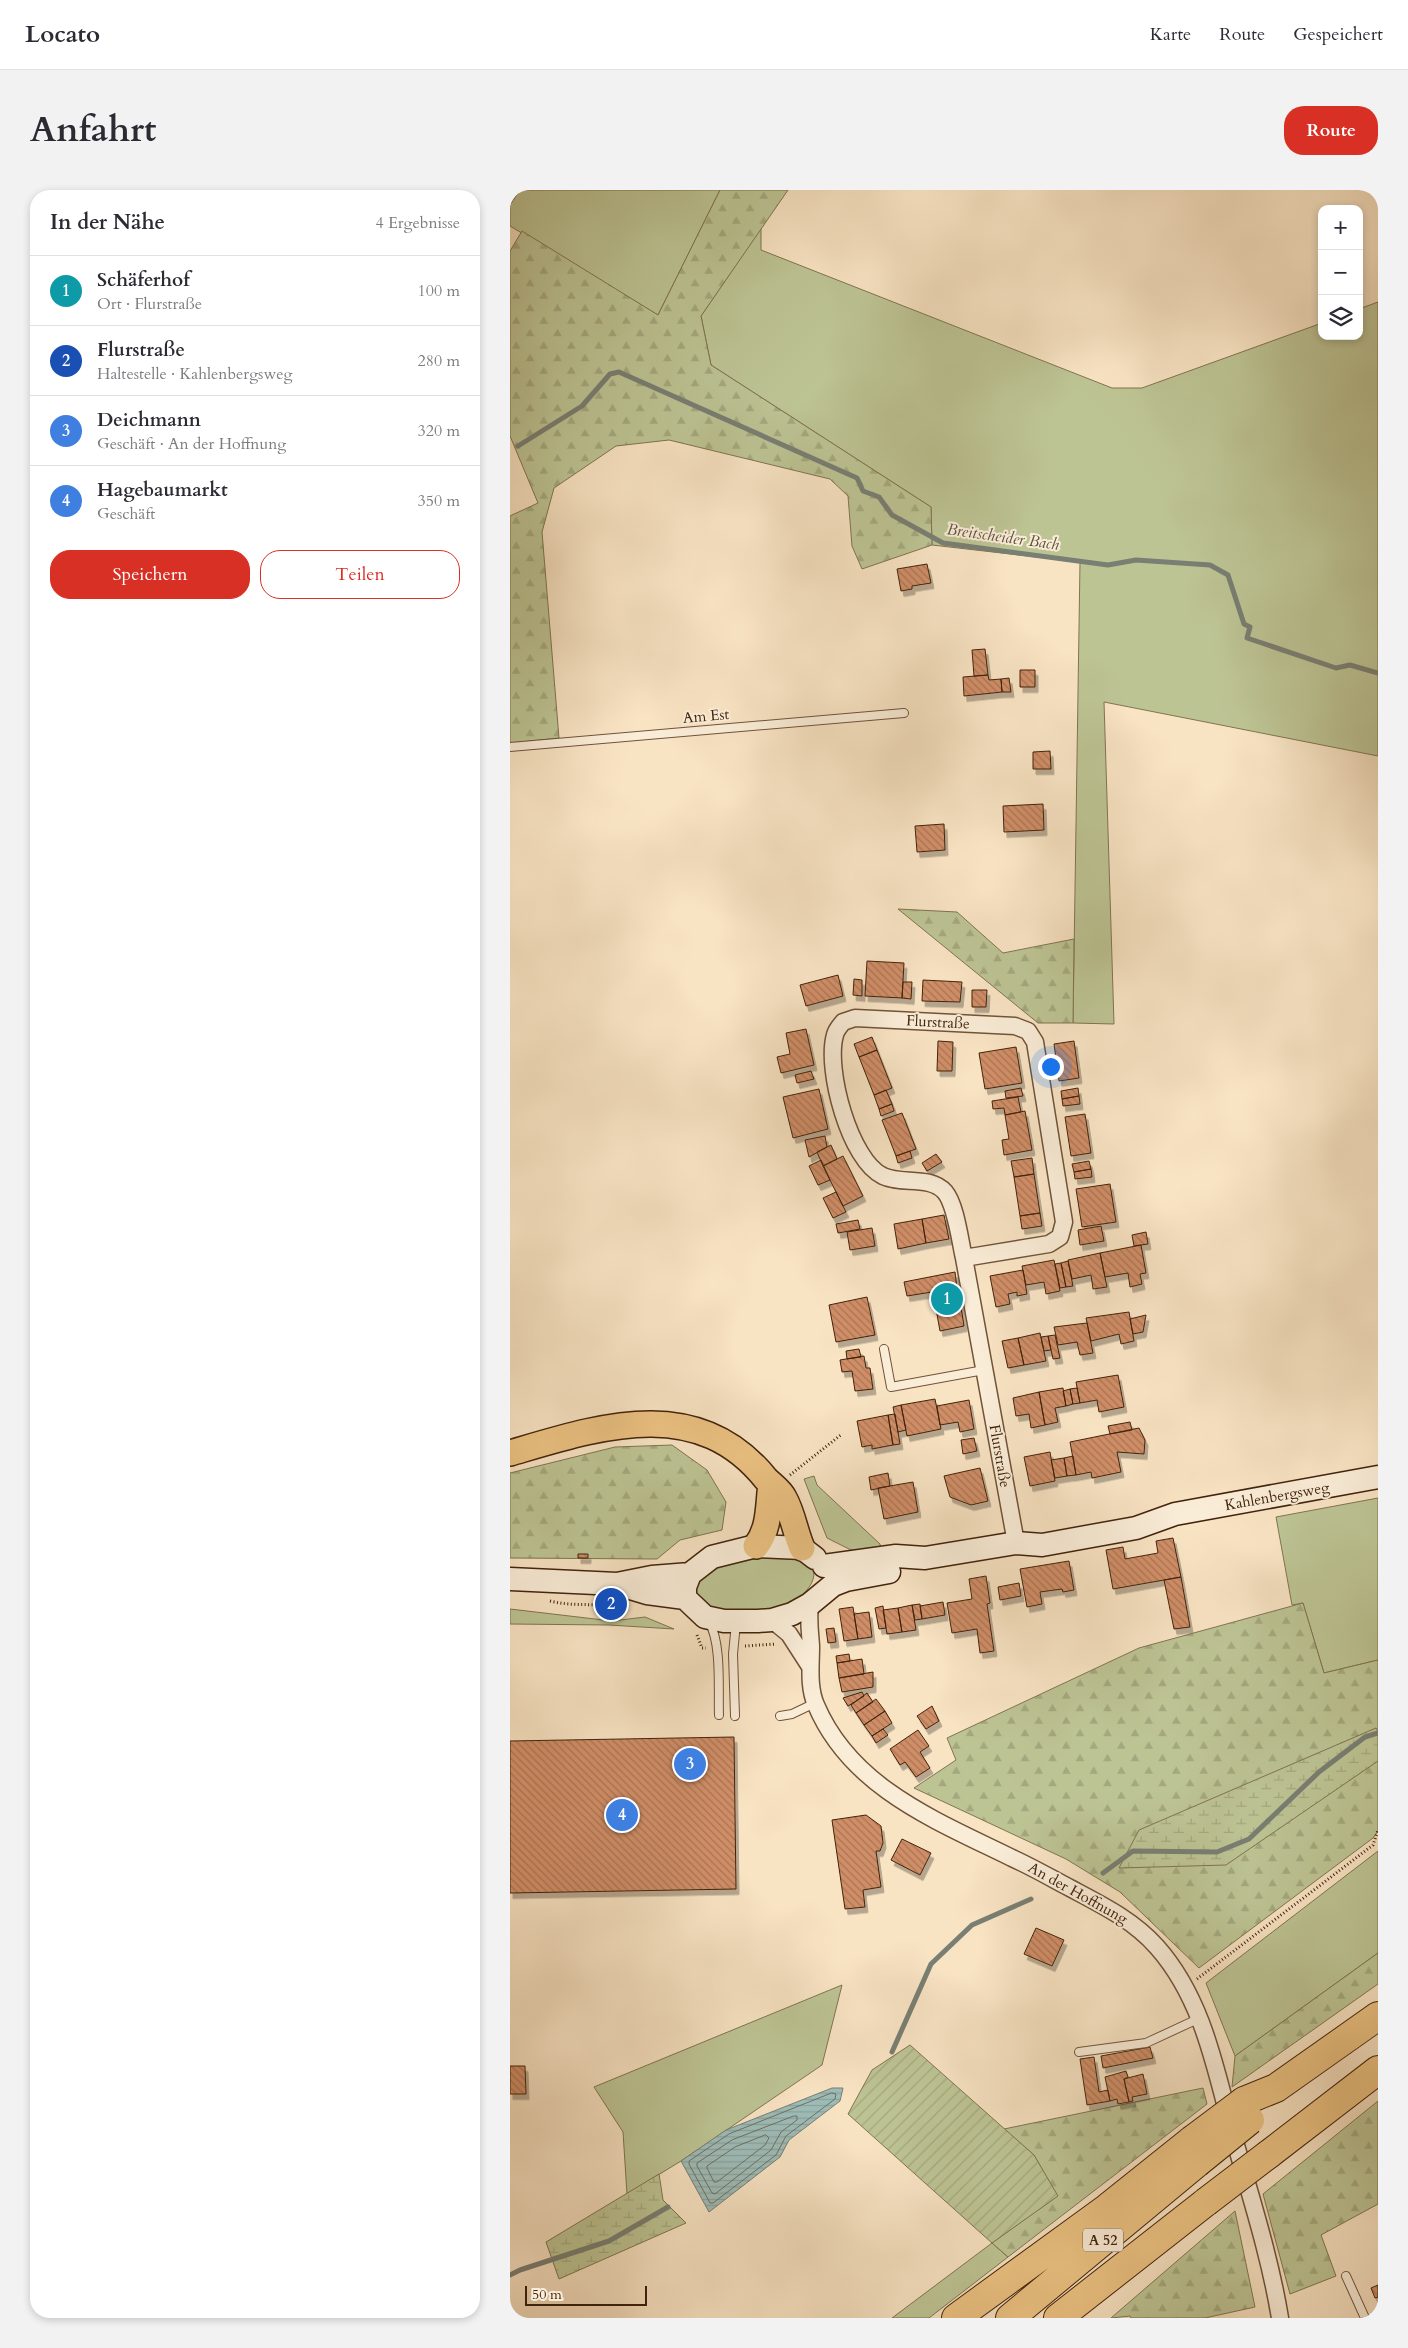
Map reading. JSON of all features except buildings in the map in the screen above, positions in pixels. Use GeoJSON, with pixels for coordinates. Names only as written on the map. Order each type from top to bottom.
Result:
{"type":"FeatureCollection","features":[{"type":"Feature","properties":{"kind":"highway","name":"A 52"},"geometry":{"type":"LineString","coordinates":[[1010,2318],[1194,2152],[1276,2088],[1378,2016]]}},
{"type":"Feature","properties":{"kind":"highway","name":"A 52"},"geometry":{"type":"LineString","coordinates":[[1058,2318],[1378,2070]]}},
{"type":"Feature","properties":{"kind":"highway"},"geometry":{"type":"LineString","coordinates":[[956,2318],[1107,2208],[1194,2152]]}},
{"type":"Feature","properties":{"kind":"highway"},"geometry":{"type":"LineString","coordinates":[[1081,2318],[1206,2202]]}},
{"type":"Feature","properties":{"kind":"highway"},"geometry":{"type":"LineString","coordinates":[[979,2318],[1107,2208]]}},
{"type":"Feature","properties":{"kind":"main road"},"geometry":{"type":"LineString","coordinates":[[510,1453],[584,1432],[621,1424],[662,1424],[707,1433],[732,1446],[753,1462],[771,1484],[784,1496],[802,1548]]}},
{"type":"Feature","properties":{"kind":"main road"},"geometry":{"type":"LineString","coordinates":[[756,1546],[764,1536],[767,1524],[771,1484]]}},
{"type":"Feature","properties":{"kind":"street","name":"Flurstraße"},"geometry":{"type":"LineString","coordinates":[[964,1258],[1049,1244],[1060,1237],[1064,1222],[1035,1042],[1028,1030],[1015,1026],[855,1018],[843,1022],[834,1034],[833,1075],[840,1107],[866,1164],[884,1177],[932,1184],[945,1192],[952,1207],[964,1258],[1016,1543]]}},
{"type":"Feature","properties":{"kind":"street","name":"Kahlenbergsweg"},"geometry":{"type":"LineString","coordinates":[[824,1566],[896,1556],[925,1558],[1016,1543],[1042,1531],[1133,1514],[1175,1514],[1378,1477]]}},
{"type":"Feature","properties":{"kind":"street"},"geometry":{"type":"LineString","coordinates":[[685,1598],[685,1587],[690,1574],[712,1557],[756,1546],[802,1548],[824,1566],[825,1582],[816,1598]]}},
{"type":"Feature","properties":{"kind":"street","name":"Kahlenbergsweg"},"geometry":{"type":"LineString","coordinates":[[705,1616],[737,1621],[772,1620],[792,1614],[846,1580],[899,1570],[925,1558]]}},
{"type":"Feature","properties":{"kind":"street"},"geometry":{"type":"LineString","coordinates":[[616,1584],[652,1577],[690,1574]]}},
{"type":"Feature","properties":{"kind":"street"},"geometry":{"type":"LineString","coordinates":[[510,1579],[616,1584],[647,1593],[685,1598],[705,1616]]}},
{"type":"Feature","properties":{"kind":"street","name":"An der Hoffnung"},"geometry":{"type":"LineString","coordinates":[[816,1598],[808,1625],[811,1644],[809,1665],[815,1703],[831,1733],[854,1763],[888,1792],[934,1821],[1013,1858],[1109,1908],[1134,1924],[1158,1948],[1186,1987],[1200,2018],[1254,2209],[1274,2286],[1280,2318]]}},
{"type":"Feature","properties":{"kind":"street","name":"An der Hoffnung"},"geometry":{"type":"LineString","coordinates":[[772,1620],[790,1634],[809,1665]]}},
{"type":"Feature","properties":{"kind":"lane","name":"Am Est"},"geometry":{"type":"LineString","coordinates":[[510,747],[904,713]]}},
{"type":"Feature","properties":{"kind":"lane"},"geometry":{"type":"LineString","coordinates":[[884,1349],[891,1387],[984,1370]]}},
{"type":"Feature","properties":{"kind":"lane"},"geometry":{"type":"LineString","coordinates":[[705,1616],[713,1629],[718,1715]]}},
{"type":"Feature","properties":{"kind":"lane"},"geometry":{"type":"LineString","coordinates":[[735,1716],[733,1654],[734,1631],[737,1621]]}},
{"type":"Feature","properties":{"kind":"lane"},"geometry":{"type":"LineString","coordinates":[[780,1716],[792,1714],[815,1703]]}},
{"type":"Feature","properties":{"kind":"lane"},"geometry":{"type":"LineString","coordinates":[[1079,2052],[1146,2042],[1200,2018]]}},
{"type":"Feature","properties":{"kind":"lane"},"geometry":{"type":"LineString","coordinates":[[1346,2276],[1365,2318]]}},
{"type":"Feature","properties":{"kind":"path"},"geometry":{"type":"LineString","coordinates":[[771,1484],[795,1473],[842,1434]]}},
{"type":"Feature","properties":{"kind":"path"},"geometry":{"type":"LineString","coordinates":[[1186,1987],[1373,1845],[1378,1830]]}},
{"type":"Feature","properties":{"kind":"green space"},"geometry":{"type":"Polygon","coordinates":[[[520,190],[720,190],[658,315],[510,226],[510,205],[520,190]]]}},
{"type":"Feature","properties":{"kind":"green space"},"geometry":{"type":"Polygon","coordinates":[[[720,190],[788,190],[701,316],[711,365],[931,507],[932,545],[862,569],[852,546],[848,496],[830,479],[669,440],[616,446],[554,488],[542,532],[559,738],[510,743],[510,516],[538,503],[510,436],[510,251],[522,231],[658,315],[720,190]]]}},
{"type":"Feature","properties":{"kind":"green space"},"geometry":{"type":"Polygon","coordinates":[[[761,228],[761,250],[1112,388],[1142,388],[1318,324],[1318,340],[1363,340],[1363,308],[1378,302],[1378,756],[1104,702],[1114,1024],[1073,1023],[1080,562],[932,545],[931,507],[711,365],[701,316],[761,228]]]}},
{"type":"Feature","properties":{"kind":"green space"},"geometry":{"type":"Polygon","coordinates":[[[898,909],[957,912],[1003,953],[1074,939],[1073,1023],[1038,1023],[898,909]]]}},
{"type":"Feature","properties":{"kind":"green space"},"geometry":{"type":"Polygon","coordinates":[[[672,1445],[707,1470],[726,1502],[722,1530],[680,1540],[657,1559],[510,1558],[510,1473],[615,1447],[672,1445]]]}},
{"type":"Feature","properties":{"kind":"green space"},"geometry":{"type":"Polygon","coordinates":[[[814,1476],[817,1485],[880,1544],[881,1550],[851,1550],[827,1538],[804,1479],[814,1476]]]}},
{"type":"Feature","properties":{"kind":"green space"},"geometry":{"type":"Polygon","coordinates":[[[1378,1498],[1378,1660],[1324,1673],[1303,1603],[1292,1605],[1276,1517],[1378,1498]]]}},
{"type":"Feature","properties":{"kind":"green space"},"geometry":{"type":"Polygon","coordinates":[[[795,1555],[811,1565],[814,1572],[813,1580],[804,1594],[781,1608],[765,1611],[734,1611],[714,1608],[696,1600],[692,1584],[712,1568],[740,1558],[795,1555]]]}},
{"type":"Feature","properties":{"kind":"green space"},"geometry":{"type":"Polygon","coordinates":[[[1303,1603],[1324,1673],[1378,1660],[1378,1831],[1373,1838],[1199,1968],[1120,1892],[1066,1859],[914,1788],[956,1760],[947,1738],[1139,1648],[1303,1603]]]}},
{"type":"Feature","properties":{"kind":"green space"},"geometry":{"type":"Polygon","coordinates":[[[510,1609],[612,1621],[645,1617],[674,1629],[609,1625],[510,1624],[510,1609]]]}},
{"type":"Feature","properties":{"kind":"green space"},"geometry":{"type":"Polygon","coordinates":[[[1376,1728],[1378,1731],[1378,1761],[1226,1865],[1119,1868],[1139,1830],[1376,1728]]]}},
{"type":"Feature","properties":{"kind":"green space"},"geometry":{"type":"Polygon","coordinates":[[[1378,1851],[1378,1953],[1235,2056],[1206,1983],[1378,1851]]]}},
{"type":"Feature","properties":{"kind":"green space"},"geometry":{"type":"Polygon","coordinates":[[[1378,1953],[1378,1984],[1232,2087],[1235,2056],[1378,1953]]]}},
{"type":"Feature","properties":{"kind":"green space"},"geometry":{"type":"Polygon","coordinates":[[[842,1985],[822,2065],[681,2161],[627,2194],[623,2132],[594,2087],[842,1985]]]}},
{"type":"Feature","properties":{"kind":"green space"},"geometry":{"type":"Polygon","coordinates":[[[910,2045],[1034,2155],[1058,2196],[992,2243],[848,2114],[872,2070],[910,2045]]]}},
{"type":"Feature","properties":{"kind":"green space"},"geometry":{"type":"Polygon","coordinates":[[[1203,2088],[1207,2104],[1008,2257],[992,2243],[1057,2196],[1034,2155],[1004,2129],[1203,2088]]]}},
{"type":"Feature","properties":{"kind":"green space"},"geometry":{"type":"Polygon","coordinates":[[[1378,2101],[1378,2204],[1321,2235],[1336,2276],[1290,2294],[1263,2194],[1378,2101]]]}},
{"type":"Feature","properties":{"kind":"green space"},"geometry":{"type":"Polygon","coordinates":[[[659,2174],[663,2200],[686,2223],[559,2279],[546,2242],[659,2174]]]}},
{"type":"Feature","properties":{"kind":"green space"},"geometry":{"type":"Polygon","coordinates":[[[1235,2211],[1255,2307],[1205,2318],[1131,2318],[1130,2316],[1111,2318],[1235,2211]]]}},
{"type":"Feature","properties":{"kind":"green space"},"geometry":{"type":"Polygon","coordinates":[[[992,2243],[1008,2257],[929,2318],[892,2318],[992,2243]]]}},
{"type":"Feature","properties":{"kind":"water"},"geometry":{"type":"Polygon","coordinates":[[[832,2088],[843,2088],[840,2101],[789,2140],[780,2157],[709,2212],[681,2161],[726,2130],[832,2088]]]}},
{"type":"Feature","properties":{"kind":"waterway","name":"Breitscheider Bach"},"geometry":{"type":"LineString","coordinates":[[518,446],[582,406],[610,374],[619,372],[857,478],[863,491],[879,497],[892,515],[943,543],[1108,565],[1136,560],[1210,565],[1228,575],[1244,624],[1250,627],[1247,638],[1336,668],[1350,665],[1378,673]]}},
{"type":"Feature","properties":{"kind":"waterway"},"geometry":{"type":"LineString","coordinates":[[1103,1873],[1133,1851],[1217,1852],[1249,1839],[1319,1772],[1365,1737],[1378,1733]]}},
{"type":"Feature","properties":{"kind":"waterway"},"geometry":{"type":"LineString","coordinates":[[892,2052],[931,1964],[972,1925],[1031,1899]]}},
{"type":"Feature","properties":{"kind":"waterway"},"geometry":{"type":"LineString","coordinates":[[510,2275],[609,2241],[668,2207]]}},
{"type":"Feature","properties":{"kind":"place","name":"Schäferhof"},"geometry":{"type":"Point","coordinates":[947,1299]}},
{"type":"Feature","properties":{"kind":"place","name":"Flurstraße"},"geometry":{"type":"Point","coordinates":[611,1604]}},
{"type":"Feature","properties":{"kind":"place","name":"Deichmann"},"geometry":{"type":"Point","coordinates":[690,1764]}},
{"type":"Feature","properties":{"kind":"place","name":"Hagebaumarkt"},"geometry":{"type":"Point","coordinates":[622,1815]}}]}
